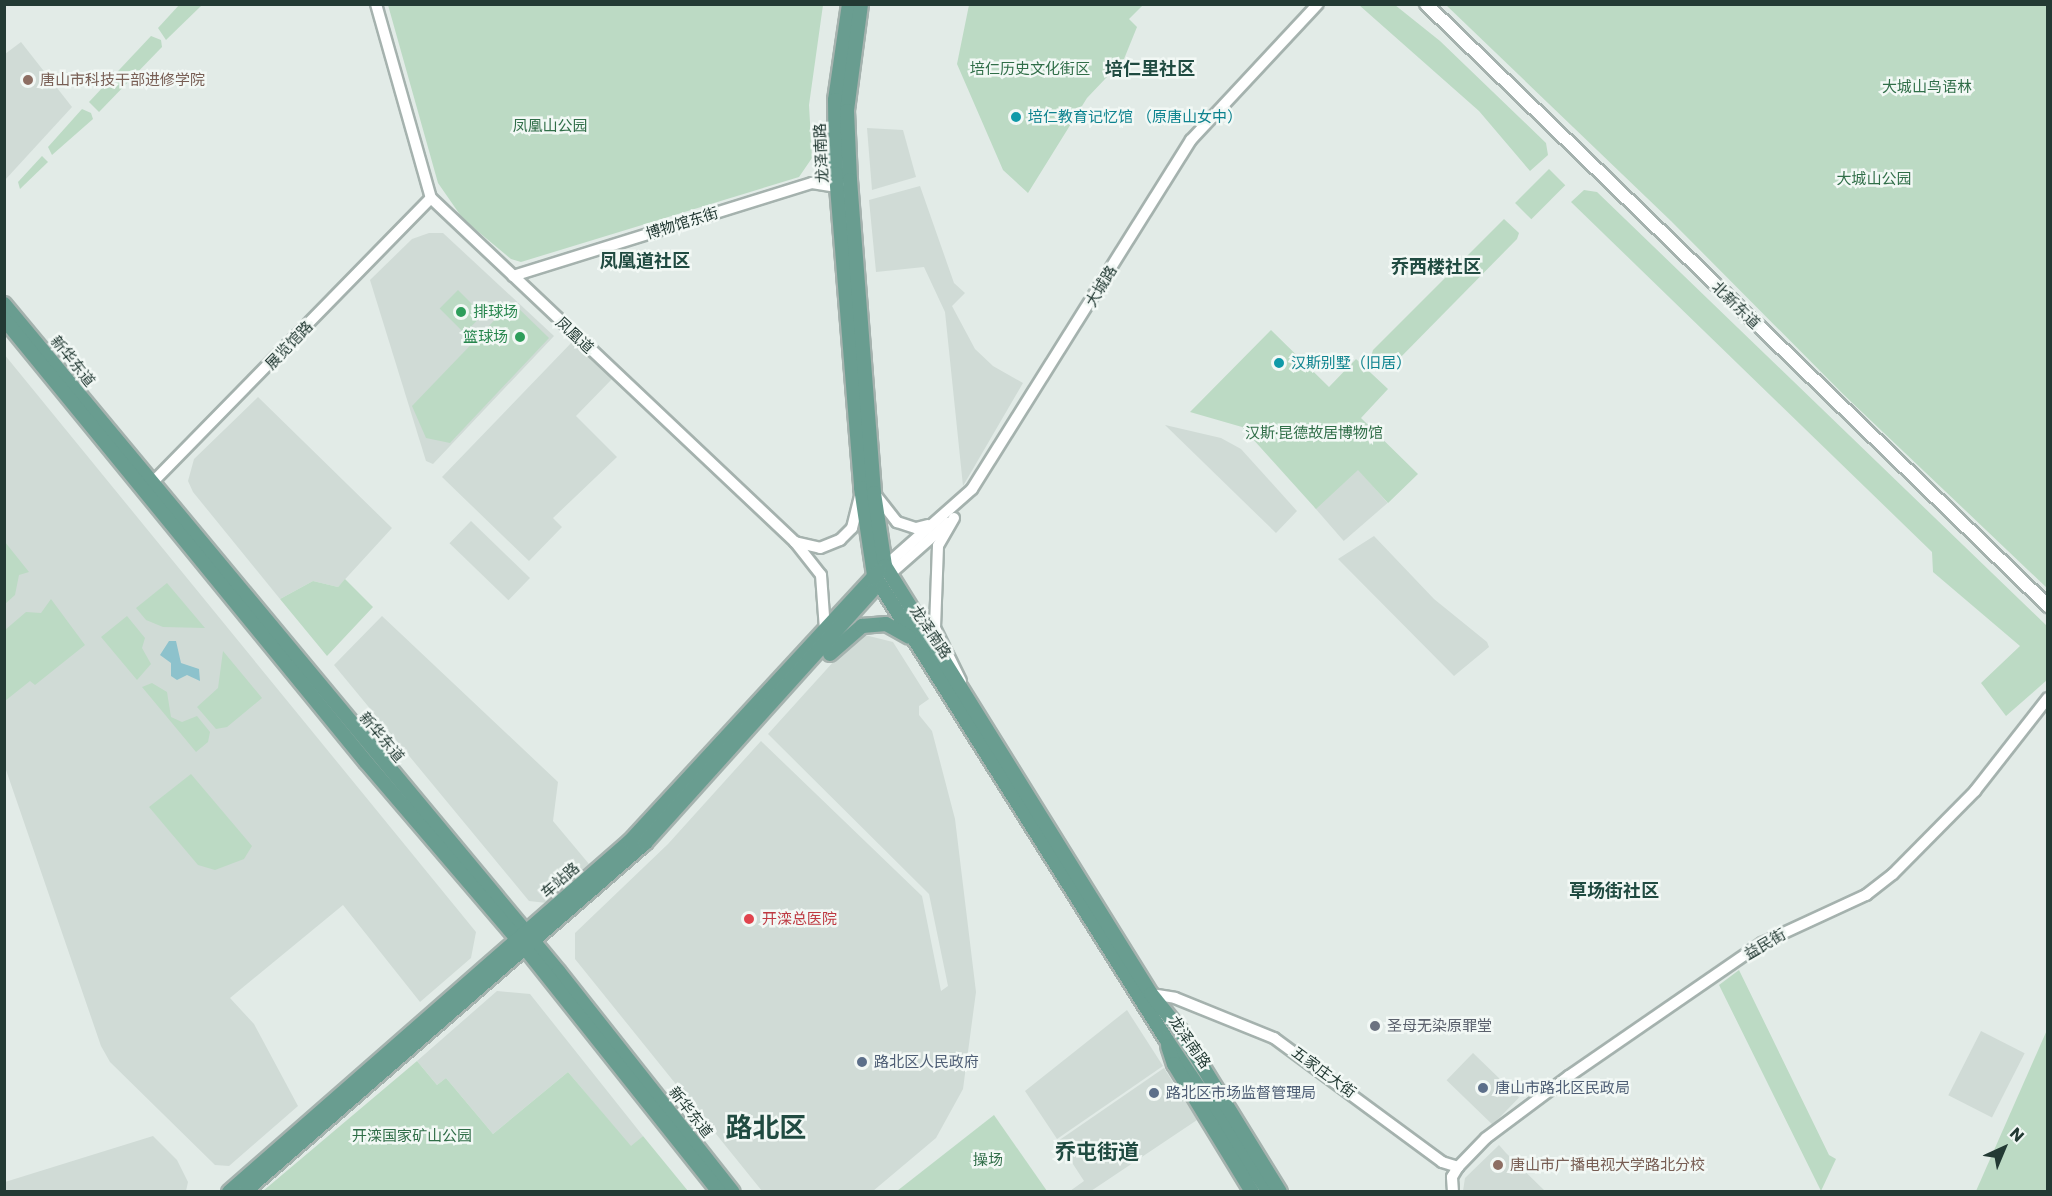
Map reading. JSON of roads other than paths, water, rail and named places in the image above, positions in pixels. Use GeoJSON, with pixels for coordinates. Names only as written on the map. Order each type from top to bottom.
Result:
{"type":"FeatureCollection","features":[{"type":"Feature","properties":{"kind":"main road","name":"龙泽南路"},"geometry":{"type":"LineString","coordinates":[[849,4],[835,100],[845,190],[875,580],[924,650],[1166,1039],[1269,1191]]}},
{"type":"Feature","properties":{"kind":"main road","name":"龙泽南路"},"geometry":{"type":"LineString","coordinates":[[845,190],[847,111],[861,4]]}},
{"type":"Feature","properties":{"kind":"main road","name":"北新东道"},"geometry":{"type":"LineString","coordinates":[[1425,4],[2048,606]]}},
{"type":"Feature","properties":{"kind":"main road","name":"新华东道"},"geometry":{"type":"LineString","coordinates":[[4,304],[149,487]]}},
{"type":"Feature","properties":{"kind":"main road","name":"新华东道"},"geometry":{"type":"LineString","coordinates":[[4,319],[149,487],[733,1191]]}},
{"type":"Feature","properties":{"kind":"main road","name":"龙泽南路"},"geometry":{"type":"LineString","coordinates":[[868,490],[887,570],[1151,994],[1180,1030],[1280,1191]]}},
{"type":"Feature","properties":{"kind":"main road","name":"车站路"},"geometry":{"type":"LineString","coordinates":[[244,1191],[525,941],[630,841],[825,630],[887,570]]}},
{"type":"Feature","properties":{"kind":"main road","name":"车站路"},"geometry":{"type":"LineString","coordinates":[[229,1191],[525,941],[645,843],[817,656],[875,580]]}},
{"type":"Feature","properties":{"kind":"main road"},"geometry":{"type":"LineString","coordinates":[[817,656],[829,655],[853,629],[874,624],[895,626],[924,650]]}},
{"type":"Feature","properties":{"kind":"main road","name":"新华东道"},"geometry":{"type":"LineString","coordinates":[[525,941],[719,1191]]}},
{"type":"Feature","properties":{"kind":"main road"},"geometry":{"type":"LineString","coordinates":[[1180,1030],[1199,1047],[1292,1191]]}},
{"type":"Feature","properties":{"kind":"main road"},"geometry":{"type":"LineString","coordinates":[[1166,1039],[1174,1064],[1252,1191]]}},
{"type":"Feature","properties":{"kind":"street"},"geometry":{"type":"LineString","coordinates":[[376,4],[430,198]]}},
{"type":"Feature","properties":{"kind":"street","name":"大城路"},"geometry":{"type":"LineString","coordinates":[[956,509],[1037,392],[1191,140],[1318,4]]}},
{"type":"Feature","properties":{"kind":"street","name":"博物馆东街"},"geometry":{"type":"LineString","coordinates":[[513,276],[812,183],[845,190]]}},
{"type":"Feature","properties":{"kind":"street","name":"凤凰道"},"geometry":{"type":"LineString","coordinates":[[430,198],[795,542],[821,575],[825,630]]}},
{"type":"Feature","properties":{"kind":"street","name":"展览馆路"},"geometry":{"type":"LineString","coordinates":[[149,487],[430,198]]}},
{"type":"Feature","properties":{"kind":"street"},"geometry":{"type":"LineString","coordinates":[[795,542],[820,548],[840,540],[855,520],[868,490],[890,515],[906,527],[926,526],[956,509]]}},
{"type":"Feature","properties":{"kind":"street"},"geometry":{"type":"LineString","coordinates":[[887,570],[956,509]]}},
{"type":"Feature","properties":{"kind":"street"},"geometry":{"type":"LineString","coordinates":[[956,509],[938,546],[935,628],[965,696]]}},
{"type":"Feature","properties":{"kind":"street","name":"益民街"},"geometry":{"type":"LineString","coordinates":[[1458,1167],[1506,1122],[1752,950],[1866,895],[1893,874],[1975,791],[2048,699]]}},
{"type":"Feature","properties":{"kind":"street","name":"五家庄大街"},"geometry":{"type":"LineString","coordinates":[[1151,994],[1175,998],[1290,1047],[1442,1162],[1458,1167]]}},
{"type":"Feature","properties":{"kind":"street"},"geometry":{"type":"LineString","coordinates":[[1453,1191],[1452,1177],[1458,1167]]}},
{"type":"Feature","properties":{"kind":"water"},"geometry":{"type":"Polygon","coordinates":[[[169,641],[176,641],[181,663],[199,669],[200,681],[187,675],[177,680],[171,676],[171,663],[160,655],[169,641]]]}},
{"type":"Feature","properties":{"kind":"place","name":"唐山市科技干部进修学院"},"geometry":{"type":"Point","coordinates":[28,80]}},
{"type":"Feature","properties":{"kind":"place","name":"培仁教育记忆馆 （原唐山女中）"},"geometry":{"type":"Point","coordinates":[1016,117]}},
{"type":"Feature","properties":{"kind":"place","name":"排球场"},"geometry":{"type":"Point","coordinates":[461,312]}},
{"type":"Feature","properties":{"kind":"place","name":"篮球场"},"geometry":{"type":"Point","coordinates":[520,337]}},
{"type":"Feature","properties":{"kind":"place","name":"汉斯别墅（旧居）"},"geometry":{"type":"Point","coordinates":[1279,363]}},
{"type":"Feature","properties":{"kind":"place","name":"开滦总医院"},"geometry":{"type":"Point","coordinates":[749,919]}},
{"type":"Feature","properties":{"kind":"place","name":"圣母无染原罪堂"},"geometry":{"type":"Point","coordinates":[1375,1026]}},
{"type":"Feature","properties":{"kind":"place","name":"路北区人民政府"},"geometry":{"type":"Point","coordinates":[862,1062]}},
{"type":"Feature","properties":{"kind":"place","name":"唐山市路北区民政局"},"geometry":{"type":"Point","coordinates":[1483,1088]}},
{"type":"Feature","properties":{"kind":"place","name":"路北区市场监督管理局"},"geometry":{"type":"Point","coordinates":[1154,1093]}},
{"type":"Feature","properties":{"kind":"place","name":"唐山市广播电视大学路北分校"},"geometry":{"type":"Point","coordinates":[1498,1165]}},
{"type":"Feature","properties":{"kind":"district","name":"培仁里社区"},"geometry":{"type":"Point","coordinates":[1150,69]}},
{"type":"Feature","properties":{"kind":"district","name":"凤凰道社区"},"geometry":{"type":"Point","coordinates":[645,261]}},
{"type":"Feature","properties":{"kind":"district","name":"乔西楼社区"},"geometry":{"type":"Point","coordinates":[1436,267]}},
{"type":"Feature","properties":{"kind":"district","name":"草场街社区"},"geometry":{"type":"Point","coordinates":[1614,891]}},
{"type":"Feature","properties":{"kind":"district","name":"路北区"},"geometry":{"type":"Point","coordinates":[766,1128]}},
{"type":"Feature","properties":{"kind":"district","name":"乔屯街道"},"geometry":{"type":"Point","coordinates":[1097,1152]}},
{"type":"Feature","properties":{"kind":"park label","name":"培仁历史文化街区"},"geometry":{"type":"Point","coordinates":[1030,69]}},
{"type":"Feature","properties":{"kind":"park label","name":"大城山鸟语林"},"geometry":{"type":"Point","coordinates":[1927,87]}},
{"type":"Feature","properties":{"kind":"park label","name":"凤凰山公园"},"geometry":{"type":"Point","coordinates":[550,126]}},
{"type":"Feature","properties":{"kind":"park label","name":"大城山公园"},"geometry":{"type":"Point","coordinates":[1874,179]}},
{"type":"Feature","properties":{"kind":"park label","name":"汉斯·昆德故居博物馆"},"geometry":{"type":"Point","coordinates":[1314,433]}},
{"type":"Feature","properties":{"kind":"park label","name":"开滦国家矿山公园"},"geometry":{"type":"Point","coordinates":[412,1136]}},
{"type":"Feature","properties":{"kind":"park label","name":"操场"},"geometry":{"type":"Point","coordinates":[988,1160]}}]}
